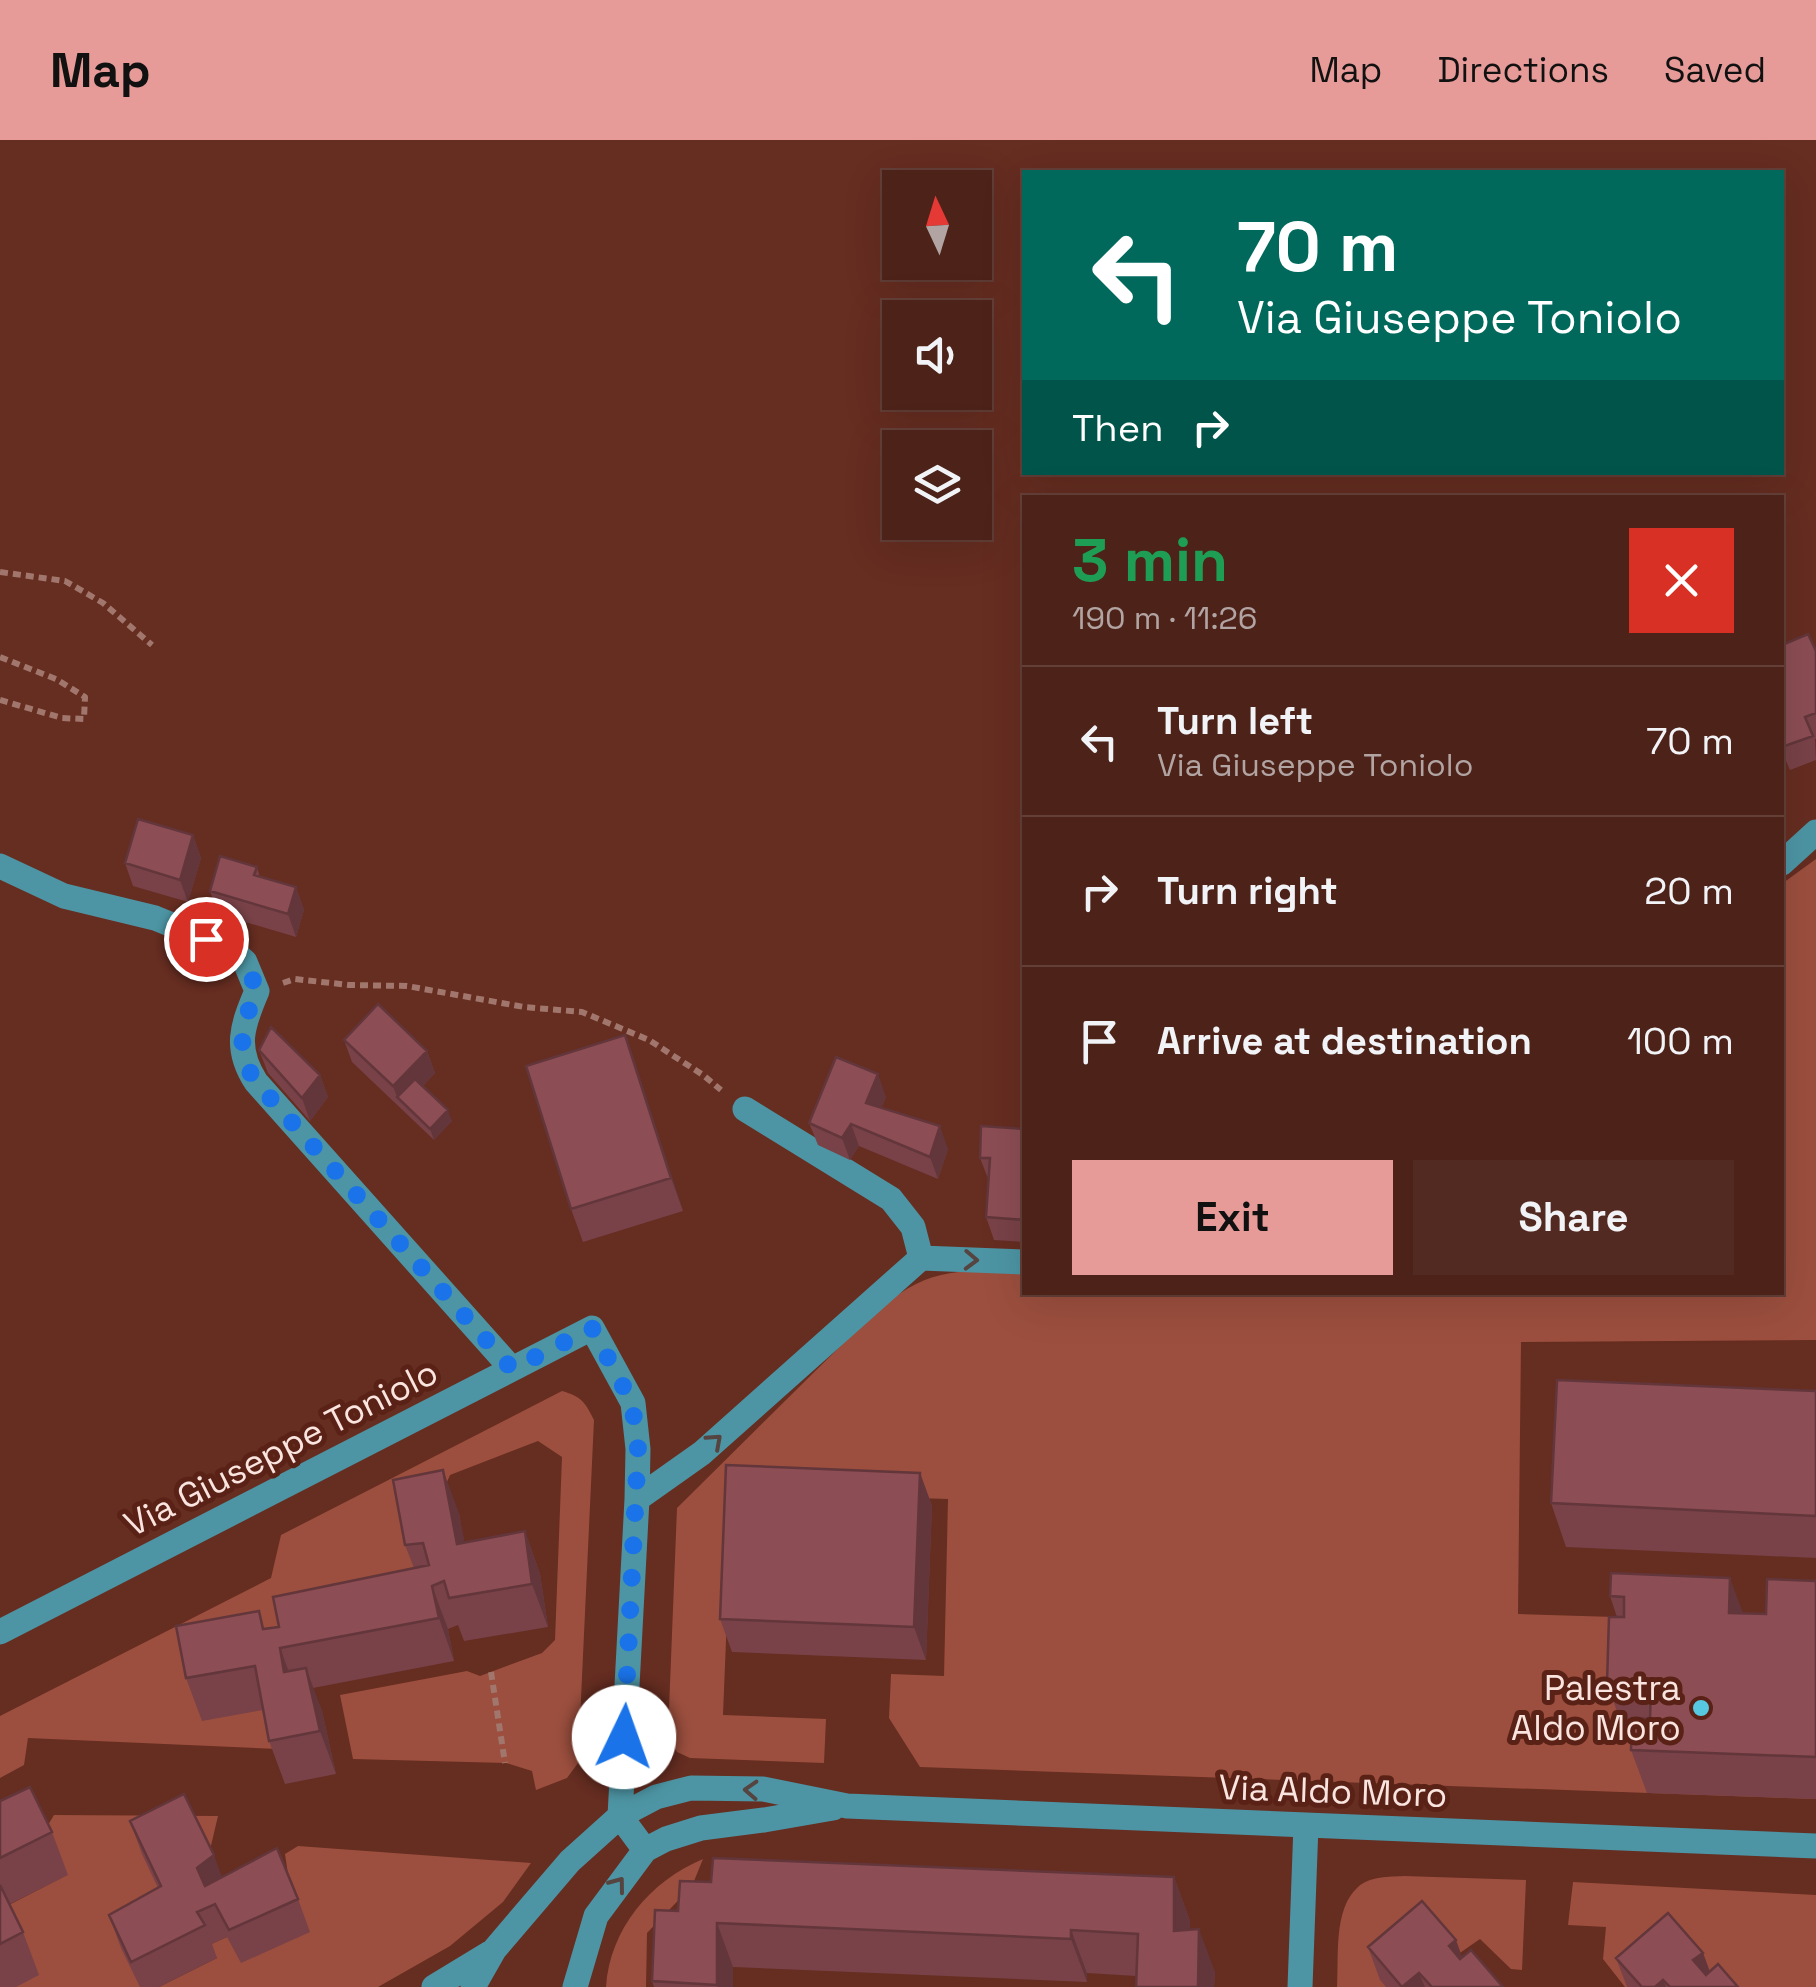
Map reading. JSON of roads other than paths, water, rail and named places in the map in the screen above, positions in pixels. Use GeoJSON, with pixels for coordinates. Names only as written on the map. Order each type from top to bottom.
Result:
{"type":"FeatureCollection","features":[{"type":"Feature","properties":{"kind":"street"},"geometry":{"type":"LineString","coordinates":[[1784,861],[1816,832]]}},
{"type":"Feature","properties":{"kind":"street"},"geometry":{"type":"LineString","coordinates":[[0,866],[64,896],[156,918],[231,949],[245,962],[257,990],[241,1040],[247,1068],[256,1082],[512,1369]]}},
{"type":"Feature","properties":{"kind":"street"},"geometry":{"type":"LineString","coordinates":[[746,1109],[891,1199],[913,1228],[921,1258]]}},
{"type":"Feature","properties":{"kind":"street"},"geometry":{"type":"LineString","coordinates":[[637,1500],[702,1453],[921,1258],[1022,1262]]}},
{"type":"Feature","properties":{"kind":"street","name":"Via Giuseppe Toniolo"},"geometry":{"type":"LineString","coordinates":[[0,1632],[592,1328],[632,1403],[638,1449],[620,1816]]}},
{"type":"Feature","properties":{"kind":"street"},"geometry":{"type":"LineString","coordinates":[[473,1987],[494,1950],[570,1862],[620,1816],[656,1798],[691,1788],[764,1789],[847,1806]]}},
{"type":"Feature","properties":{"kind":"street"},"geometry":{"type":"LineString","coordinates":[[579,1982],[596,1916],[646,1850],[701,1828],[847,1806]]}},
{"type":"Feature","properties":{"kind":"street","name":"Via Aldo Moro"},"geometry":{"type":"LineString","coordinates":[[847,1806],[1816,1846]]}},
{"type":"Feature","properties":{"kind":"street"},"geometry":{"type":"LineString","coordinates":[[620,1816],[646,1850]]}},
{"type":"Feature","properties":{"kind":"street"},"geometry":{"type":"LineString","coordinates":[[1300,1987],[1306,1824]]}},
{"type":"Feature","properties":{"kind":"street"},"geometry":{"type":"LineString","coordinates":[[434,1987],[494,1950]]}},
{"type":"Feature","properties":{"kind":"place","name":"Palestra Aldo Moro"},"geometry":{"type":"Point","coordinates":[1701,1708]}}]}
